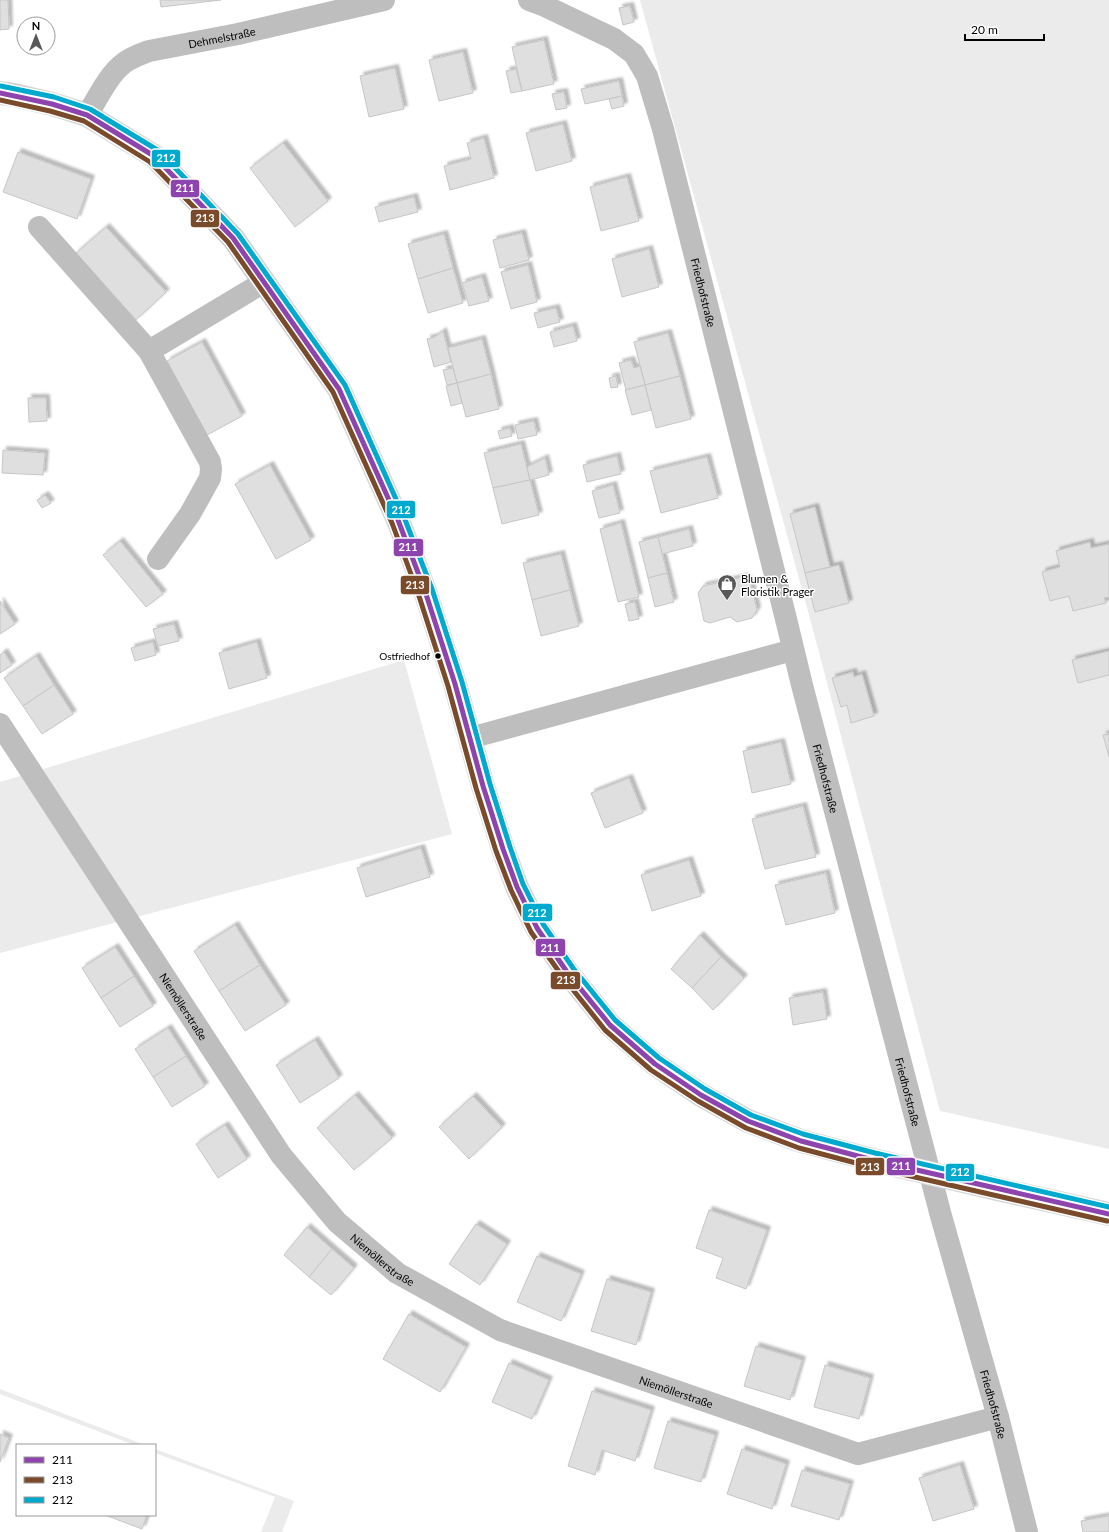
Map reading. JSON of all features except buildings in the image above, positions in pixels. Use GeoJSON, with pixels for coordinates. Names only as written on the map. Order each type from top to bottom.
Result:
{"type":"FeatureCollection","features":[{"type":"Feature","properties":{"kind":"street","name":"Friedhofstraße"},"geometry":{"type":"LineString","coordinates":[[528,0],[545,6],[614,39],[634,54],[647,76],[667,144],[793,650],[939,1208],[998,1417],[1027,1532]]}},
{"type":"Feature","properties":{"kind":"street","name":"Dehmelstraße"},"geometry":{"type":"LineString","coordinates":[[87,115],[115,71],[124,62],[136,56],[150,51],[238,34],[374,1]]}},
{"type":"Feature","properties":{"kind":"street"},"geometry":{"type":"LineString","coordinates":[[0,93],[52,104],[87,115],[154,156],[233,238],[339,389],[398,520],[425,591],[455,684],[503,850],[517,887],[537,928],[567,972],[610,1024],[655,1064],[701,1095],[748,1122],[801,1141],[874,1160],[1109,1214]]}},
{"type":"Feature","properties":{"kind":"street"},"geometry":{"type":"LineString","coordinates":[[39,226],[149,351],[210,462],[210,478],[190,514],[158,559]]}},
{"type":"Feature","properties":{"kind":"street"},"geometry":{"type":"LineString","coordinates":[[149,351],[264,282]]}},
{"type":"Feature","properties":{"kind":"street"},"geometry":{"type":"LineString","coordinates":[[470,738],[793,650]]}},
{"type":"Feature","properties":{"kind":"street","name":"Niemöllerstraße"},"geometry":{"type":"LineString","coordinates":[[0,724],[281,1155],[337,1222],[397,1273],[500,1330],[858,1454],[998,1417]]}},
{"type":"Feature","properties":{"kind":"shaded area"},"geometry":{"type":"Polygon","coordinates":[[[640,0],[1109,0],[1109,1149],[940,1111],[812,626],[640,0]]]}},
{"type":"Feature","properties":{"kind":"shaded area"},"geometry":{"type":"Polygon","coordinates":[[[404,660],[452,834],[0,953],[0,782],[404,660]]]}},
{"type":"Feature","properties":{"kind":"shaded area"},"geometry":{"type":"Polygon","coordinates":[[[0,1389],[142,1444],[131,1444],[0,1394],[0,1389]]]}},
{"type":"Feature","properties":{"kind":"shaded area"},"geometry":{"type":"Polygon","coordinates":[[[156,1449],[294,1501],[282,1532],[261,1532],[275,1497],[156,1453],[156,1449]]]}},
{"type":"Feature","properties":{"kind":"transit line","name":"212"},"geometry":{"type":"LineString","coordinates":[[1,86],[54,97],[90,109],[159,151],[238,234],[345,385],[404,517],[432,589],[462,682],[490,784],[523,884],[543,924],[573,968],[615,1020],[659,1058],[705,1089],[751,1115],[803,1134],[875,1153],[1109,1207]]}},
{"type":"Feature","properties":{"kind":"transit line","name":"211"},"geometry":{"type":"LineString","coordinates":[[0,93],[52,104],[87,115],[154,156],[233,238],[339,389],[398,520],[425,591],[455,684],[483,786],[517,887],[537,928],[567,972],[610,1025],[655,1064],[701,1095],[748,1121],[801,1141],[873,1160],[1109,1214]]}},
{"type":"Feature","properties":{"kind":"transit line","name":"213"},"geometry":{"type":"LineString","coordinates":[[0,100],[50,111],[84,121],[150,162],[228,242],[333,392],[392,523],[418,593],[448,686],[476,788],[496,851],[511,890],[531,932],[562,976],[605,1030],[651,1070],[698,1101],[746,1128],[799,1148],[871,1167],[1107,1221]]}},
{"type":"Feature","properties":{"kind":"place","name":"Blumen & Floristik Prager"},"geometry":{"type":"Point","coordinates":[727,601]}},
{"type":"Feature","properties":{"kind":"place","name":"Ostfriedhof"},"geometry":{"type":"Point","coordinates":[438,656]}}]}
